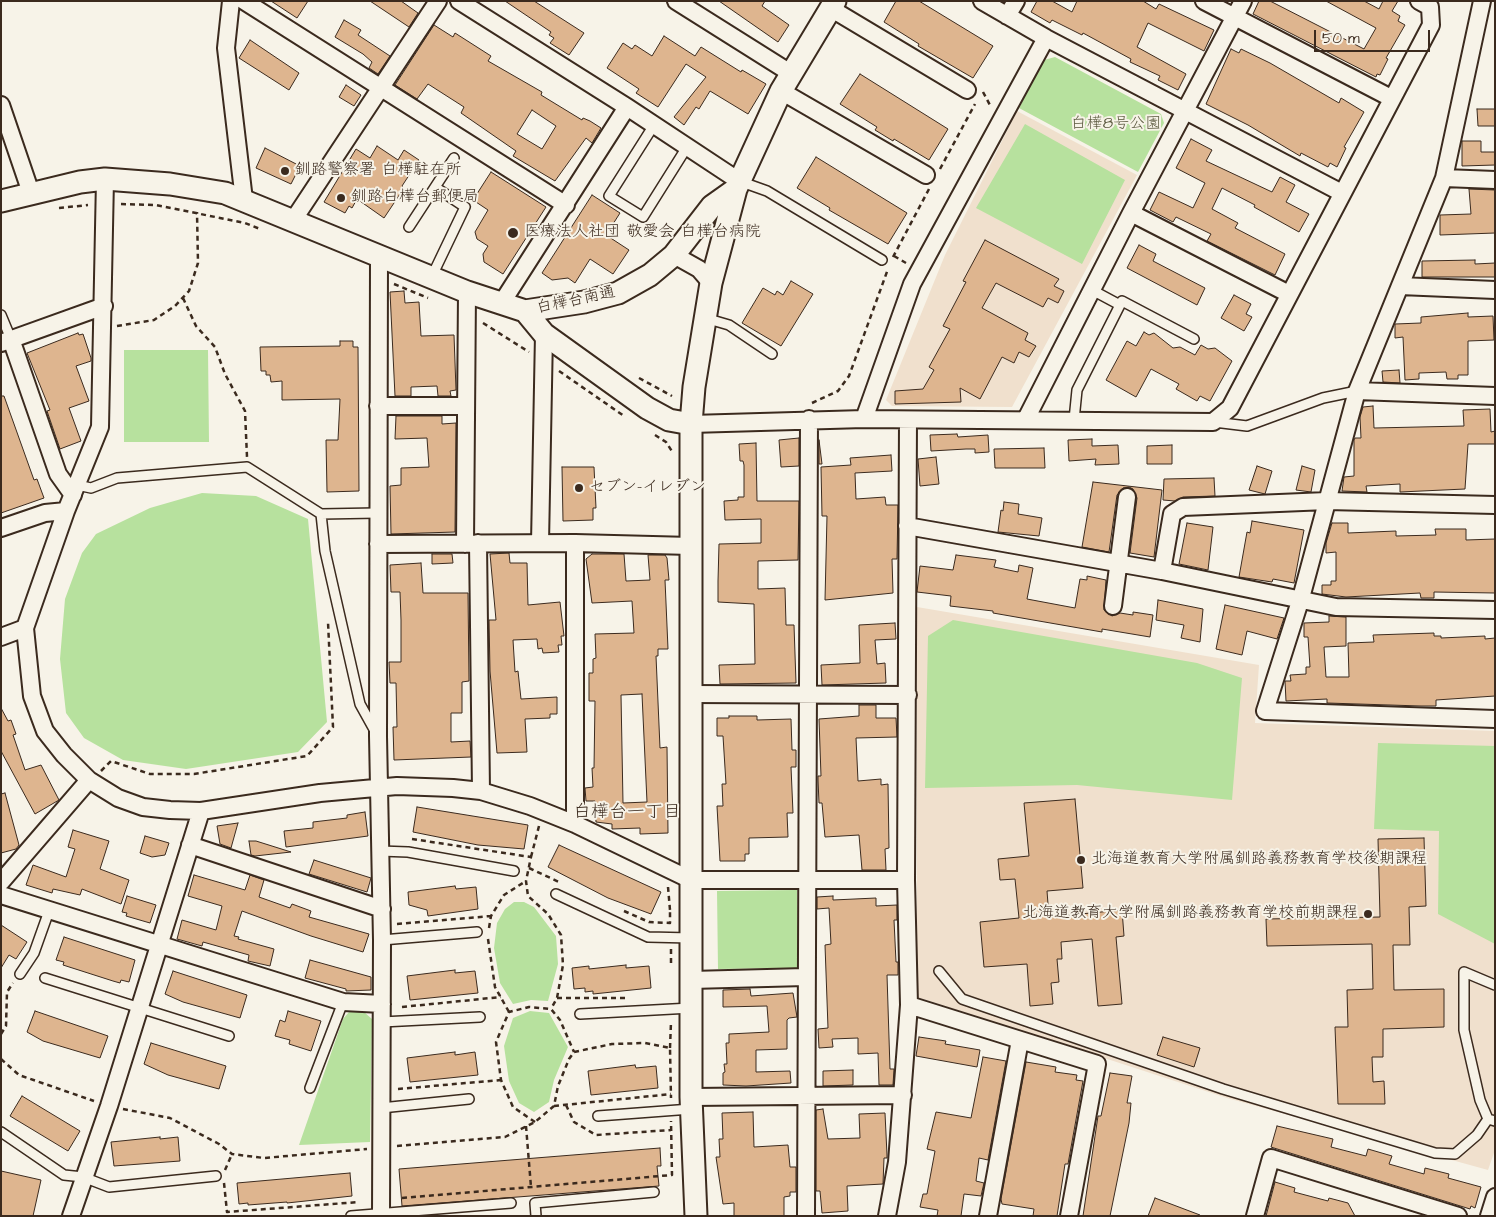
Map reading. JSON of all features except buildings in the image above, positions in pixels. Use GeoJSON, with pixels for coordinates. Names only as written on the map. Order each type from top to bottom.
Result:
{"type":"FeatureCollection","features":[{"type":"Feature","properties":{"kind":"street"},"geometry":{"type":"LineString","coordinates":[[231,1],[226,48],[244,200]]}},
{"type":"Feature","properties":{"kind":"street"},"geometry":{"type":"LineString","coordinates":[[244,1],[566,205]]}},
{"type":"Feature","properties":{"kind":"street"},"geometry":{"type":"LineString","coordinates":[[294,219],[438,1]]}},
{"type":"Feature","properties":{"kind":"street"},"geometry":{"type":"LineString","coordinates":[[459,1],[627,107],[687,147],[738,185]]}},
{"type":"Feature","properties":{"kind":"street"},"geometry":{"type":"LineString","coordinates":[[676,1],[786,82],[932,176]]}},
{"type":"Feature","properties":{"kind":"street"},"geometry":{"type":"LineString","coordinates":[[982,1],[1046,38],[1342,193]]}},
{"type":"Feature","properties":{"kind":"street"},"geometry":{"type":"LineString","coordinates":[[1007,16],[1016,1]]}},
{"type":"Feature","properties":{"kind":"street"},"geometry":{"type":"LineString","coordinates":[[1204,1],[1391,98]]}},
{"type":"Feature","properties":{"kind":"street"},"geometry":{"type":"LineString","coordinates":[[1026,419],[1131,213],[1244,1]]}},
{"type":"Feature","properties":{"kind":"street"},"geometry":{"type":"LineString","coordinates":[[1,201],[80,182],[105,179],[170,184],[225,193],[294,219],[467,292],[525,311],[544,334],[647,408],[669,420],[691,424],[810,414],[864,419],[908,420],[1026,419],[1213,422],[1230,408],[1431,25],[1430,7],[1419,1]]}},
{"type":"Feature","properties":{"kind":"street"},"geometry":{"type":"LineString","coordinates":[[1482,1],[1444,178],[1357,391],[1301,598],[1265,710],[1495,718]]}},
{"type":"Feature","properties":{"kind":"street"},"geometry":{"type":"LineString","coordinates":[[696,1216],[681,1102],[681,1008],[691,980],[681,938],[691,910],[691,424],[694,388],[711,283],[738,185],[786,82],[833,5],[974,90]]}},
{"type":"Feature","properties":{"kind":"street"},"geometry":{"type":"LineString","coordinates":[[864,419],[912,284],[1046,38]]}},
{"type":"Feature","properties":{"kind":"street"},"geometry":{"type":"LineString","coordinates":[[1,106],[31,193]]}},
{"type":"Feature","properties":{"kind":"street"},"geometry":{"type":"LineString","coordinates":[[501,304],[627,107]]}},
{"type":"Feature","properties":{"kind":"street"},"geometry":{"type":"LineString","coordinates":[[1444,178],[1495,180]]}},
{"type":"Feature","properties":{"kind":"street"},"geometry":{"type":"LineString","coordinates":[[105,179],[104,306],[100,427],[66,511],[25,628],[32,696],[45,730],[64,755],[89,780],[118,798],[143,807],[201,811],[320,793],[378,788],[453,788],[481,791],[530,806],[575,824],[691,880],[906,880]]}},
{"type":"Feature","properties":{"kind":"street","name":"白樺台南通"},"geometry":{"type":"LineString","coordinates":[[525,311],[584,302],[618,293],[650,275],[674,256],[712,206],[738,185]]}},
{"type":"Feature","properties":{"kind":"street"},"geometry":{"type":"LineString","coordinates":[[1131,213],[1289,294]]}},
{"type":"Feature","properties":{"kind":"street"},"geometry":{"type":"LineString","coordinates":[[379,256],[377,513],[378,788],[382,908],[386,940],[382,1004],[386,1022],[381,1108],[381,1210]]}},
{"type":"Feature","properties":{"kind":"street"},"geometry":{"type":"LineString","coordinates":[[674,256],[700,269],[711,283]]}},
{"type":"Feature","properties":{"kind":"street"},"geometry":{"type":"LineString","coordinates":[[1400,286],[1495,290]]}},
{"type":"Feature","properties":{"kind":"street"},"geometry":{"type":"LineString","coordinates":[[467,292],[465,406],[481,791]]}},
{"type":"Feature","properties":{"kind":"street"},"geometry":{"type":"LineString","coordinates":[[75,490],[58,474],[6,341],[104,306]]}},
{"type":"Feature","properties":{"kind":"street"},"geometry":{"type":"LineString","coordinates":[[540,543],[544,334]]}},
{"type":"Feature","properties":{"kind":"street"},"geometry":{"type":"LineString","coordinates":[[1357,391],[1495,396]]}},
{"type":"Feature","properties":{"kind":"street"},"geometry":{"type":"LineString","coordinates":[[378,406],[465,406]]}},
{"type":"Feature","properties":{"kind":"street"},"geometry":{"type":"LineString","coordinates":[[806,1216],[805,977],[810,414]]}},
{"type":"Feature","properties":{"kind":"street"},"geometry":{"type":"LineString","coordinates":[[887,1216],[897,1162],[909,1005],[906,880],[908,420]]}},
{"type":"Feature","properties":{"kind":"street"},"geometry":{"type":"LineString","coordinates":[[1113,606],[1127,496]]}},
{"type":"Feature","properties":{"kind":"street"},"geometry":{"type":"LineString","coordinates":[[1162,572],[1172,514],[1183,507],[1327,501],[1495,505]]}},
{"type":"Feature","properties":{"kind":"street"},"geometry":{"type":"LineString","coordinates":[[1,528],[45,513],[66,511]]}},
{"type":"Feature","properties":{"kind":"street"},"geometry":{"type":"LineString","coordinates":[[907,526],[1162,572],[1336,606],[1495,610]]}},
{"type":"Feature","properties":{"kind":"street"},"geometry":{"type":"LineString","coordinates":[[378,544],[575,543],[691,546]]}},
{"type":"Feature","properties":{"kind":"street"},"geometry":{"type":"LineString","coordinates":[[575,543],[575,824]]}},
{"type":"Feature","properties":{"kind":"street"},"geometry":{"type":"LineString","coordinates":[[1,636],[25,628]]}},
{"type":"Feature","properties":{"kind":"street"},"geometry":{"type":"LineString","coordinates":[[691,694],[908,695]]}},
{"type":"Feature","properties":{"kind":"street"},"geometry":{"type":"LineString","coordinates":[[1,882],[89,780]]}},
{"type":"Feature","properties":{"kind":"street"},"geometry":{"type":"LineString","coordinates":[[71,1216],[109,1106],[201,811]]}},
{"type":"Feature","properties":{"kind":"street"},"geometry":{"type":"LineString","coordinates":[[190,846],[382,908]]}},
{"type":"Feature","properties":{"kind":"street"},"geometry":{"type":"LineString","coordinates":[[1,894],[343,1002],[382,1004]]}},
{"type":"Feature","properties":{"kind":"street"},"geometry":{"type":"LineString","coordinates":[[691,980],[805,977]]}},
{"type":"Feature","properties":{"kind":"street"},"geometry":{"type":"LineString","coordinates":[[909,1005],[1097,1064],[1069,1216]]}},
{"type":"Feature","properties":{"kind":"street"},"geometry":{"type":"LineString","coordinates":[[988,1216],[1020,1040]]}},
{"type":"Feature","properties":{"kind":"street"},"geometry":{"type":"LineString","coordinates":[[681,1102],[806,1096],[903,1095]]}},
{"type":"Feature","properties":{"kind":"street"},"geometry":{"type":"LineString","coordinates":[[1255,1216],[1271,1158],[1458,1216]]}},
{"type":"Feature","properties":{"kind":"street"},"geometry":{"type":"LineString","coordinates":[[1488,1216],[1495,1197]]}},
{"type":"Feature","properties":{"kind":"lane"},"geometry":{"type":"LineString","coordinates":[[654,125],[609,196],[643,217],[687,147]]}},
{"type":"Feature","properties":{"kind":"lane"},"geometry":{"type":"LineString","coordinates":[[408,227],[454,158]]}},
{"type":"Feature","properties":{"kind":"lane"},"geometry":{"type":"LineString","coordinates":[[738,185],[767,191],[882,260]]}},
{"type":"Feature","properties":{"kind":"lane"},"geometry":{"type":"LineString","coordinates":[[432,276],[465,206],[435,187]]}},
{"type":"Feature","properties":{"kind":"lane"},"geometry":{"type":"LineString","coordinates":[[1092,290],[1120,305]]}},
{"type":"Feature","properties":{"kind":"lane"},"geometry":{"type":"LineString","coordinates":[[1074,420],[1077,390],[1122,301],[1194,339]]}},
{"type":"Feature","properties":{"kind":"lane"},"geometry":{"type":"LineString","coordinates":[[1,315],[6,341]]}},
{"type":"Feature","properties":{"kind":"lane"},"geometry":{"type":"LineString","coordinates":[[705,318],[729,325],[772,354]]}},
{"type":"Feature","properties":{"kind":"lane"},"geometry":{"type":"LineString","coordinates":[[1213,422],[1247,426],[1323,398],[1357,391]]}},
{"type":"Feature","properties":{"kind":"lane"},"geometry":{"type":"LineString","coordinates":[[75,490],[91,488],[117,478],[247,467],[322,514],[377,513]]}},
{"type":"Feature","properties":{"kind":"lane"},"geometry":{"type":"LineString","coordinates":[[322,514],[325,551],[360,704],[378,736]]}},
{"type":"Feature","properties":{"kind":"lane"},"geometry":{"type":"LineString","coordinates":[[380,850],[408,852],[514,871]]}},
{"type":"Feature","properties":{"kind":"lane"},"geometry":{"type":"LineString","coordinates":[[556,894],[648,937],[681,938]]}},
{"type":"Feature","properties":{"kind":"lane"},"geometry":{"type":"LineString","coordinates":[[20,974],[34,953],[50,911]]}},
{"type":"Feature","properties":{"kind":"lane"},"geometry":{"type":"LineString","coordinates":[[386,940],[477,932]]}},
{"type":"Feature","properties":{"kind":"lane"},"geometry":{"type":"LineString","coordinates":[[939,971],[962,999],[1223,1089],[1435,1153],[1456,1154],[1491,1120],[1476,1086],[1464,1030],[1464,972],[1495,985]]}},
{"type":"Feature","properties":{"kind":"lane"},"geometry":{"type":"LineString","coordinates":[[44,978],[229,1036]]}},
{"type":"Feature","properties":{"kind":"lane"},"geometry":{"type":"LineString","coordinates":[[310,1088],[343,1002]]}},
{"type":"Feature","properties":{"kind":"lane"},"geometry":{"type":"LineString","coordinates":[[580,1014],[681,1008]]}},
{"type":"Feature","properties":{"kind":"lane"},"geometry":{"type":"LineString","coordinates":[[386,1022],[480,1017]]}},
{"type":"Feature","properties":{"kind":"lane"},"geometry":{"type":"LineString","coordinates":[[381,1108],[469,1099]]}},
{"type":"Feature","properties":{"kind":"lane"},"geometry":{"type":"LineString","coordinates":[[598,1116],[681,1102]]}},
{"type":"Feature","properties":{"kind":"lane"},"geometry":{"type":"LineString","coordinates":[[1,1132],[64,1175],[83,1177],[109,1187],[216,1176]]}},
{"type":"Feature","properties":{"kind":"lane"},"geometry":{"type":"LineString","coordinates":[[536,1216],[535,1203],[654,1192]]}},
{"type":"Feature","properties":{"kind":"lane"},"geometry":{"type":"LineString","coordinates":[[351,1216],[381,1210],[511,1203]]}},
{"type":"Feature","properties":{"kind":"path"},"geometry":{"type":"LineString","coordinates":[[810,414],[812,401],[823,399],[838,391],[849,376],[893,256],[974,90]]}},
{"type":"Feature","properties":{"kind":"path"},"geometry":{"type":"LineString","coordinates":[[992,108],[996,100]]}},
{"type":"Feature","properties":{"kind":"path"},"geometry":{"type":"LineString","coordinates":[[103,327],[131,325],[154,320],[175,306],[189,291],[198,263],[197,212]]}},
{"type":"Feature","properties":{"kind":"path"},"geometry":{"type":"LineString","coordinates":[[183,298],[196,326],[215,347],[225,374],[245,411],[247,467]]}},
{"type":"Feature","properties":{"kind":"path"},"geometry":{"type":"LineString","coordinates":[[638,378],[672,396]]}},
{"type":"Feature","properties":{"kind":"path"},"geometry":{"type":"LineString","coordinates":[[89,780],[111,761],[150,774],[194,774],[307,756],[332,727],[328,619]]}},
{"type":"Feature","properties":{"kind":"path"},"geometry":{"type":"LineString","coordinates":[[541,818],[526,880],[528,896],[548,914],[561,935],[563,965],[557,998],[551,1009]]}},
{"type":"Feature","properties":{"kind":"path"},"geometry":{"type":"LineString","coordinates":[[408,839],[531,857]]}},
{"type":"Feature","properties":{"kind":"path"},"geometry":{"type":"LineString","coordinates":[[529,868],[563,883]]}},
{"type":"Feature","properties":{"kind":"path"},"geometry":{"type":"LineString","coordinates":[[509,1012],[495,987],[487,942],[491,916],[504,895],[526,880]]}},
{"type":"Feature","properties":{"kind":"path"},"geometry":{"type":"LineString","coordinates":[[668,881],[670,923],[681,938],[671,972]]}},
{"type":"Feature","properties":{"kind":"path"},"geometry":{"type":"LineString","coordinates":[[623,910],[649,922],[670,923]]}},
{"type":"Feature","properties":{"kind":"path"},"geometry":{"type":"LineString","coordinates":[[670,910],[691,910]]}},
{"type":"Feature","properties":{"kind":"path"},"geometry":{"type":"LineString","coordinates":[[386,940],[390,925],[491,916]]}},
{"type":"Feature","properties":{"kind":"path"},"geometry":{"type":"LineString","coordinates":[[1,1034],[6,1026],[7,992],[20,974]]}},
{"type":"Feature","properties":{"kind":"path"},"geometry":{"type":"LineString","coordinates":[[386,1022],[390,1008],[501,997]]}},
{"type":"Feature","properties":{"kind":"path"},"geometry":{"type":"LineString","coordinates":[[557,998],[634,998]]}},
{"type":"Feature","properties":{"kind":"path"},"geometry":{"type":"LineString","coordinates":[[509,1012],[529,1007],[551,1009],[560,1020],[574,1052]]}},
{"type":"Feature","properties":{"kind":"path"},"geometry":{"type":"LineString","coordinates":[[224,1182],[227,1212],[381,1210],[531,1187],[672,1175],[681,1102],[670,1048],[681,1008]]}},
{"type":"Feature","properties":{"kind":"path"},"geometry":{"type":"LineString","coordinates":[[509,1012],[496,1042],[501,1080],[513,1107],[535,1122]]}},
{"type":"Feature","properties":{"kind":"path"},"geometry":{"type":"LineString","coordinates":[[1,1059],[19,1075],[109,1106],[170,1118],[219,1144],[232,1154],[264,1158],[456,1143],[505,1137],[535,1122],[554,1106],[561,1077],[574,1052],[612,1044],[645,1043],[670,1048]]}},
{"type":"Feature","properties":{"kind":"path"},"geometry":{"type":"LineString","coordinates":[[392,1090],[501,1080]]}},
{"type":"Feature","properties":{"kind":"path"},"geometry":{"type":"LineString","coordinates":[[554,1106],[681,1102]]}},
{"type":"Feature","properties":{"kind":"path"},"geometry":{"type":"LineString","coordinates":[[526,1126],[531,1187]]}},
{"type":"Feature","properties":{"kind":"shaded area"},"geometry":{"type":"Polygon","coordinates":[[[1017,111],[1137,175],[1012,407],[892,406],[886,400],[945,255],[1017,111]]]}},
{"type":"Feature","properties":{"kind":"shaded area"},"geometry":{"type":"Polygon","coordinates":[[[917,607],[1259,665],[1255,723],[1495,731],[1495,1150],[1488,1170],[1227,1098],[917,997],[917,607]]]}},
{"type":"Feature","properties":{"kind":"green space","name":"白樺8号公園"},"geometry":{"type":"Polygon","coordinates":[[[1055,57],[1161,114],[1164,123],[1138,172],[1019,108],[1044,60],[1055,57]]]}},
{"type":"Feature","properties":{"kind":"green space"},"geometry":{"type":"Polygon","coordinates":[[[1025,124],[1125,180],[1082,264],[976,208],[1025,124]]]}},
{"type":"Feature","properties":{"kind":"green space"},"geometry":{"type":"Polygon","coordinates":[[[124,350],[208,350],[209,442],[124,442],[124,350]]]}},
{"type":"Feature","properties":{"kind":"green space"},"geometry":{"type":"Polygon","coordinates":[[[202,493],[256,496],[308,519],[327,722],[298,752],[186,769],[123,760],[84,738],[66,713],[60,659],[65,599],[82,553],[96,534],[150,508],[202,493]]]}},
{"type":"Feature","properties":{"kind":"green space"},"geometry":{"type":"Polygon","coordinates":[[[953,620],[1197,663],[1242,678],[1232,800],[1077,785],[925,788],[928,636],[953,620]]]}},
{"type":"Feature","properties":{"kind":"green space"},"geometry":{"type":"Polygon","coordinates":[[[1378,743],[1495,746],[1495,944],[1438,914],[1439,831],[1374,829],[1378,743]]]}},
{"type":"Feature","properties":{"kind":"green space"},"geometry":{"type":"Polygon","coordinates":[[[797,890],[798,968],[718,969],[717,891],[797,890]]]}},
{"type":"Feature","properties":{"kind":"green space"},"geometry":{"type":"Polygon","coordinates":[[[514,902],[524,902],[534,907],[556,936],[558,964],[548,1001],[531,1000],[513,1004],[500,983],[494,948],[497,923],[505,909],[514,902]]]}},
{"type":"Feature","properties":{"kind":"green space"},"geometry":{"type":"Polygon","coordinates":[[[530,1011],[549,1013],[568,1047],[554,1080],[549,1102],[534,1112],[519,1103],[509,1081],[504,1046],[513,1018],[530,1011]]]}},
{"type":"Feature","properties":{"kind":"green space"},"geometry":{"type":"Polygon","coordinates":[[[349,1012],[364,1012],[372,1019],[370,1142],[299,1145],[343,1019],[349,1012]]]}},
{"type":"Feature","properties":{"kind":"place","name":"釧路警察署 白樺駐在所"},"geometry":{"type":"Point","coordinates":[285,171]}},
{"type":"Feature","properties":{"kind":"place","name":"釧路白樺台郵便局"},"geometry":{"type":"Point","coordinates":[341,198]}},
{"type":"Feature","properties":{"kind":"place","name":"医療法人社団 敬愛会 白樺台病院"},"geometry":{"type":"Point","coordinates":[513,233]}},
{"type":"Feature","properties":{"kind":"place","name":"セブン-イレブン"},"geometry":{"type":"Point","coordinates":[579,488]}},
{"type":"Feature","properties":{"kind":"place","name":"北海道教育大学附属釧路義務教育学校後期課程"},"geometry":{"type":"Point","coordinates":[1081,860]}},
{"type":"Feature","properties":{"kind":"place","name":"北海道教育大学附属釧路義務教育学校前期課程"},"geometry":{"type":"Point","coordinates":[1368,914]}},
{"type":"Feature","properties":{"kind":"district","name":"白樺台一丁目"},"geometry":{"type":"Point","coordinates":[627,813]}}]}
